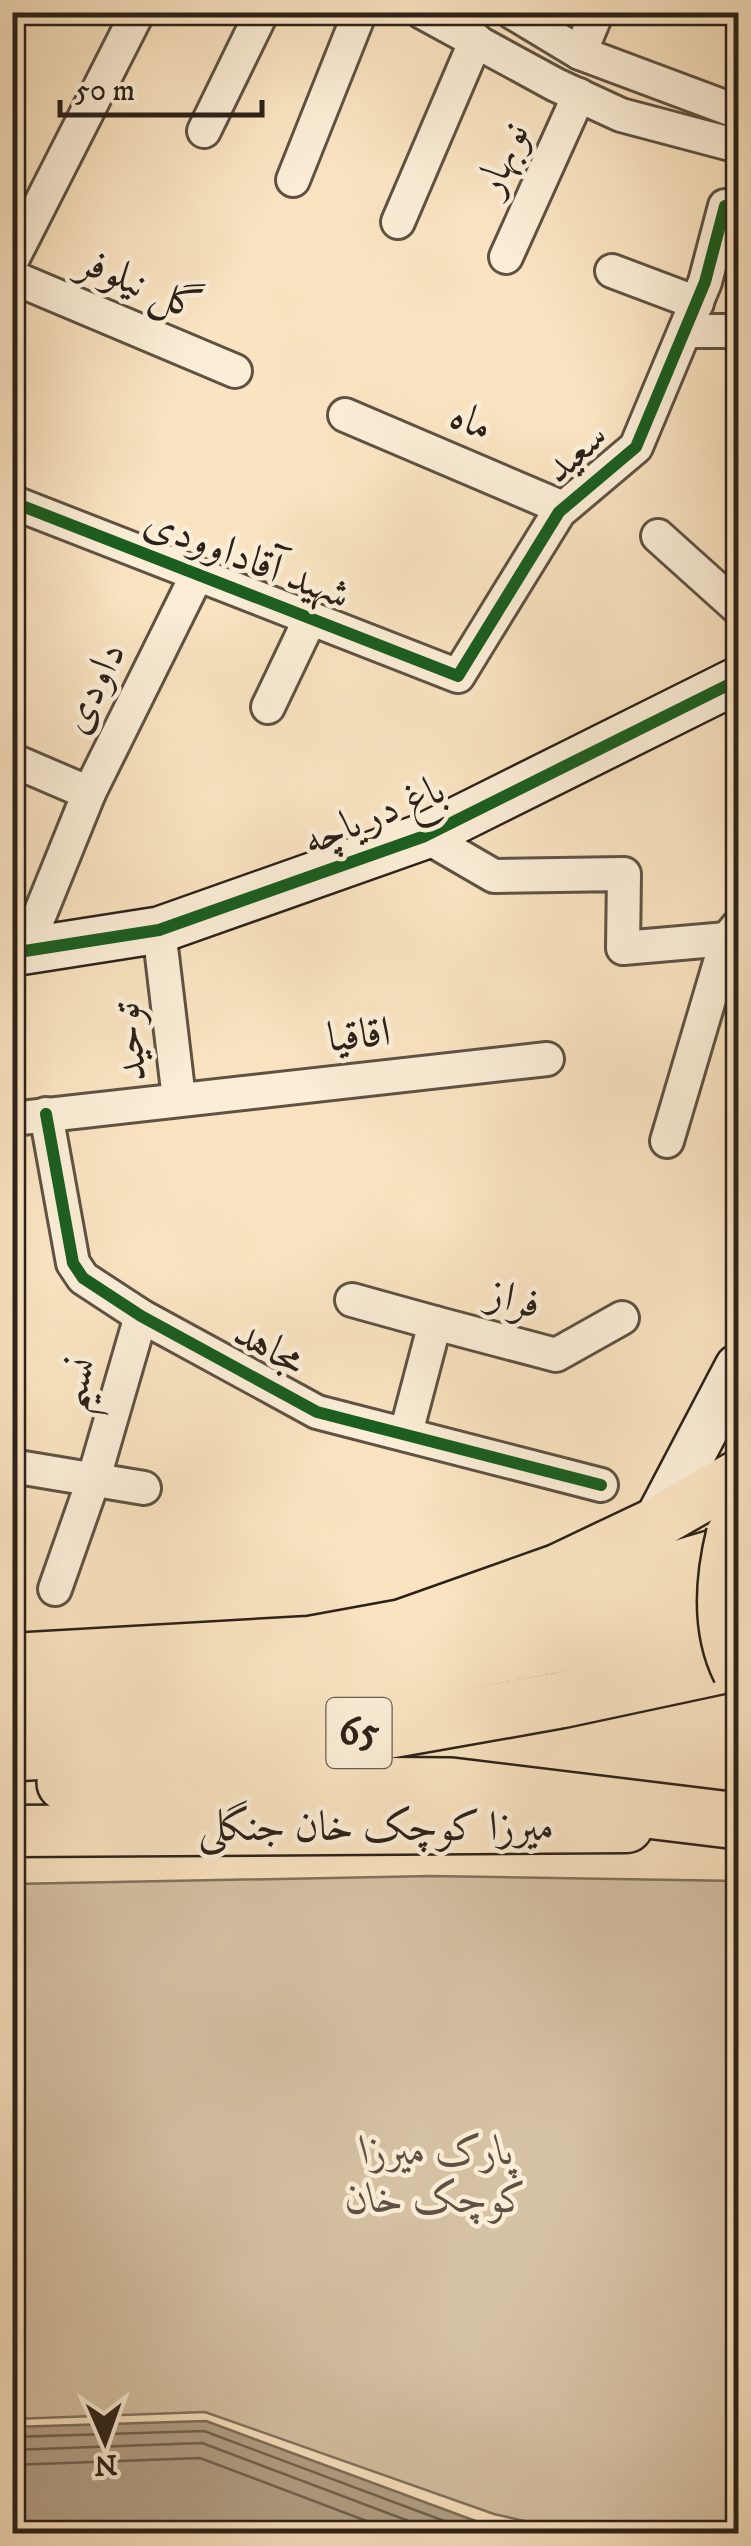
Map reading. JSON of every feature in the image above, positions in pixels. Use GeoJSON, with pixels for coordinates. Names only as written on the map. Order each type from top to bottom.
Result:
{"type":"FeatureCollection","features":[{"type":"Feature","properties":{"kind":"highway"},"geometry":{"type":"LineString","coordinates":[[277,1686],[537,1602],[653,1576],[736,1535]]}},
{"type":"Feature","properties":{"kind":"highway","name":"65"},"geometry":{"type":"LineString","coordinates":[[716,1656],[738,1604]]}},
{"type":"Feature","properties":{"kind":"highway","name":"65"},"geometry":{"type":"LineString","coordinates":[[12,1702],[716,1656]]}},
{"type":"Feature","properties":{"kind":"highway","name":"65"},"geometry":{"type":"LineString","coordinates":[[12,1753],[385,1731],[716,1656]]}},
{"type":"Feature","properties":{"kind":"highway"},"geometry":{"type":"LineString","coordinates":[[12,1782],[451,1786],[738,1824]]}},
{"type":"Feature","properties":{"kind":"main road"},"geometry":{"type":"LineString","coordinates":[[12,1658],[309,1642],[402,1625],[556,1570],[656,1522],[738,1476]]}},
{"type":"Feature","properties":{"kind":"main road"},"geometry":{"type":"LineString","coordinates":[[716,1656],[728,1651],[723,1573],[736,1535]]}},
{"type":"Feature","properties":{"kind":"main road","name":"میرزا کوچک خان جنگلی"},"geometry":{"type":"LineString","coordinates":[[12,1831],[738,1824]]}},
{"type":"Feature","properties":{"kind":"street"},"geometry":{"type":"LineString","coordinates":[[12,260],[138,12]]}},
{"type":"Feature","properties":{"kind":"street"},"geometry":{"type":"LineString","coordinates":[[204,131],[262,12]]}},
{"type":"Feature","properties":{"kind":"street"},"geometry":{"type":"LineString","coordinates":[[293,180],[360,12]]}},
{"type":"Feature","properties":{"kind":"street"},"geometry":{"type":"LineString","coordinates":[[422,12],[621,115],[738,146]]}},
{"type":"Feature","properties":{"kind":"street"},"geometry":{"type":"LineString","coordinates":[[512,12],[580,53],[733,101]]}},
{"type":"Feature","properties":{"kind":"street"},"geometry":{"type":"LineString","coordinates":[[580,53],[597,12]]}},
{"type":"Feature","properties":{"kind":"street"},"geometry":{"type":"LineString","coordinates":[[398,222],[476,40]]}},
{"type":"Feature","properties":{"kind":"street","name":"نوبهار"},"geometry":{"type":"LineString","coordinates":[[506,257],[578,95]]}},
{"type":"Feature","properties":{"kind":"street","name":"سعید"},"geometry":{"type":"LineString","coordinates":[[458,676],[563,508],[636,447],[691,317],[726,206]]}},
{"type":"Feature","properties":{"kind":"street"},"geometry":{"type":"LineString","coordinates":[[612,271],[691,317],[738,330]]}},
{"type":"Feature","properties":{"kind":"street","name":"گل نیلوفر"},"geometry":{"type":"LineString","coordinates":[[12,277],[235,371]]}},
{"type":"Feature","properties":{"kind":"street","name":"ماه"},"geometry":{"type":"LineString","coordinates":[[346,415],[563,508]]}},
{"type":"Feature","properties":{"kind":"street","name":"شهید آقاداوودی"},"geometry":{"type":"LineString","coordinates":[[12,502],[458,676]]}},
{"type":"Feature","properties":{"kind":"street"},"geometry":{"type":"LineString","coordinates":[[658,536],[738,608]]}},
{"type":"Feature","properties":{"kind":"street","name":"داودی"},"geometry":{"type":"LineString","coordinates":[[19,952],[89,793],[197,575]]}},
{"type":"Feature","properties":{"kind":"street"},"geometry":{"type":"LineString","coordinates":[[268,707],[310,619]]}},
{"type":"Feature","properties":{"kind":"street","name":"باغ دریاچه"},"geometry":{"type":"LineString","coordinates":[[19,952],[159,930],[425,836],[738,680]]}},
{"type":"Feature","properties":{"kind":"street"},"geometry":{"type":"LineString","coordinates":[[694,704],[738,697]]}},
{"type":"Feature","properties":{"kind":"street"},"geometry":{"type":"LineString","coordinates":[[12,760],[89,793]]}},
{"type":"Feature","properties":{"kind":"street"},"geometry":{"type":"LineString","coordinates":[[425,836],[494,876],[624,874],[623,948],[733,933],[668,1141]]}},
{"type":"Feature","properties":{"kind":"street","name":"توحید"},"geometry":{"type":"LineString","coordinates":[[12,1119],[179,1098],[159,930]]}},
{"type":"Feature","properties":{"kind":"street","name":"اقاقیا"},"geometry":{"type":"LineString","coordinates":[[179,1098],[548,1059]]}},
{"type":"Feature","properties":{"kind":"street","name":"مجاهد"},"geometry":{"type":"LineString","coordinates":[[46,1114],[73,1263],[83,1278],[142,1316],[317,1412],[601,1484]]}},
{"type":"Feature","properties":{"kind":"street","name":"فراز"},"geometry":{"type":"LineString","coordinates":[[352,1300],[556,1355],[622,1318]]}},
{"type":"Feature","properties":{"kind":"street","name":"نسیم"},"geometry":{"type":"LineString","coordinates":[[55,1589],[142,1316]]}},
{"type":"Feature","properties":{"kind":"street"},"geometry":{"type":"LineString","coordinates":[[406,1433],[435,1323]]}},
{"type":"Feature","properties":{"kind":"street"},"geometry":{"type":"LineString","coordinates":[[656,1522],[738,1367]]}},
{"type":"Feature","properties":{"kind":"street"},"geometry":{"type":"LineString","coordinates":[[12,1466],[144,1488]]}},
{"type":"Feature","properties":{"kind":"green space","name":"پارک میرزا کوچک خان"},"geometry":{"type":"Polygon","coordinates":[[[431,1876],[738,1881],[738,2533],[578,2533],[494,2514],[205,2412],[13,2419],[13,1884],[431,1876]]]}},
{"type":"Feature","properties":{"kind":"water"},"geometry":{"type":"Polygon","coordinates":[[[206,2421],[508,2533],[13,2533],[13,2427],[206,2421]]]}},
{"type":"Feature","properties":{"kind":"cycle path"},"geometry":{"type":"LineString","coordinates":[[12,502],[458,676],[559,512],[636,447],[705,282],[725,206]]}},
{"type":"Feature","properties":{"kind":"cycle path"},"geometry":{"type":"LineString","coordinates":[[12,953],[159,930],[425,836],[738,680]]}},
{"type":"Feature","properties":{"kind":"cycle path"},"geometry":{"type":"LineString","coordinates":[[46,1114],[73,1263],[83,1278],[141,1316],[317,1412],[601,1485]]}}]}
